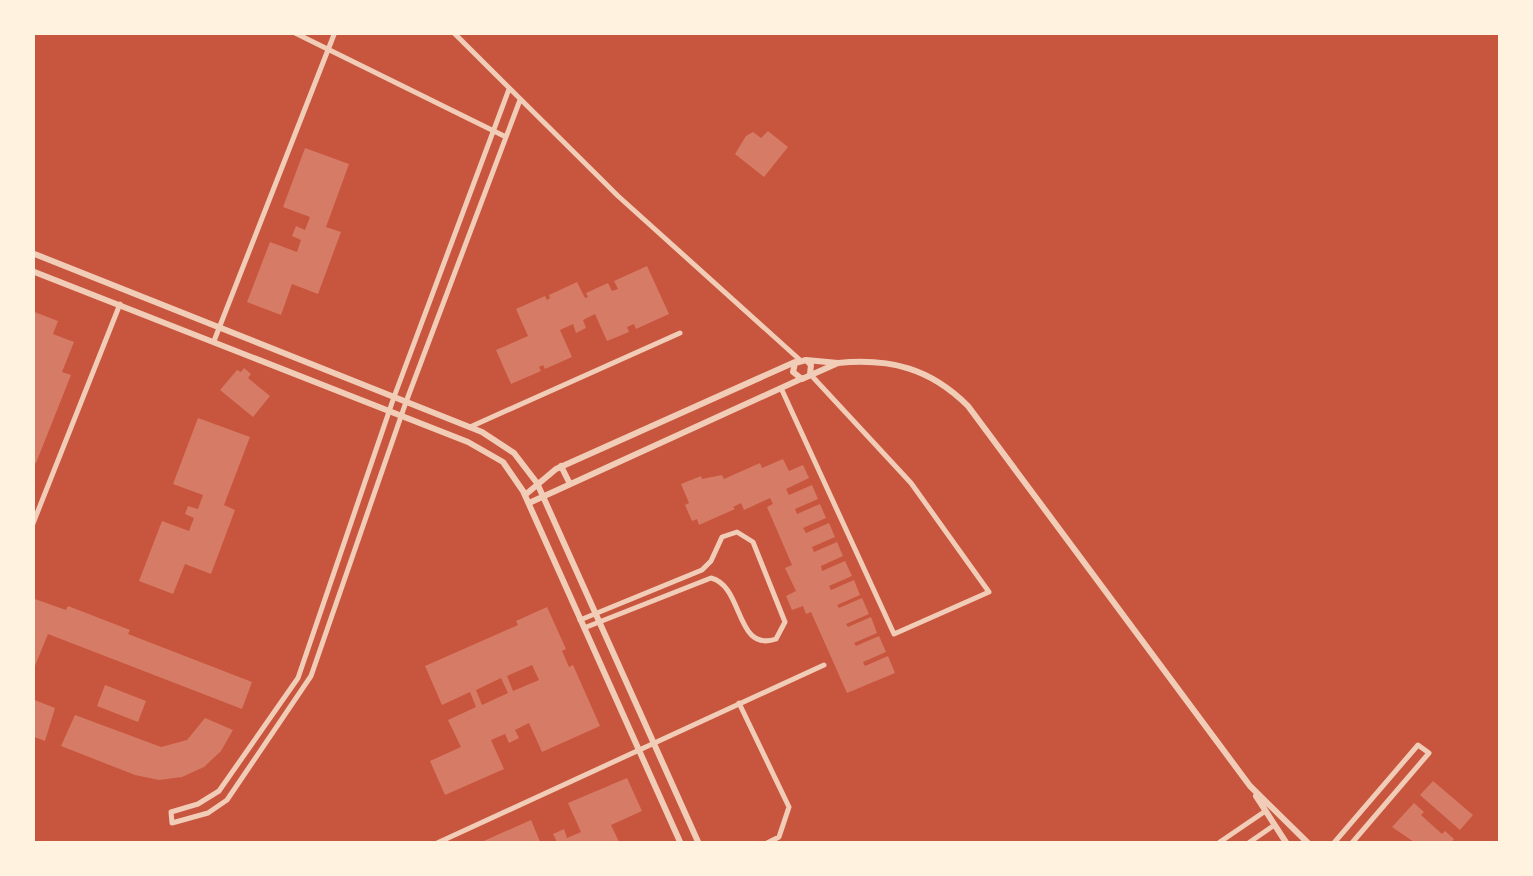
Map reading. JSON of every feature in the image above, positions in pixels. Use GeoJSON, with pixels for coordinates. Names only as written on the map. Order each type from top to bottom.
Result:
{"type":"FeatureCollection","features":[{"type":"Feature","properties":{"kind":"street"},"geometry":{"type":"LineString","coordinates":[[292,32],[506,137]]}},
{"type":"Feature","properties":{"kind":"street"},"geometry":{"type":"LineString","coordinates":[[214,340],[335,32]]}},
{"type":"Feature","properties":{"kind":"street"},"geometry":{"type":"LineString","coordinates":[[454,32],[646,224],[812,368],[806,376]]}},
{"type":"Feature","properties":{"kind":"street"},"geometry":{"type":"LineString","coordinates":[[509,89],[394,397],[295,683],[220,791],[198,804],[171,812],[172,823],[208,813],[227,800],[305,688],[406,402],[520,100]]}},
{"type":"Feature","properties":{"kind":"street"},"geometry":{"type":"LineString","coordinates":[[32,253],[470,428],[510,449],[537,483],[698,844]]}},
{"type":"Feature","properties":{"kind":"street"},"geometry":{"type":"LineString","coordinates":[[32,271],[487,450],[510,470],[529,503],[681,844]]}},
{"type":"Feature","properties":{"kind":"street"},"geometry":{"type":"LineString","coordinates":[[32,526],[120,304]]}},
{"type":"Feature","properties":{"kind":"street"},"geometry":{"type":"LineString","coordinates":[[470,428],[680,332]]}},
{"type":"Feature","properties":{"kind":"street"},"geometry":{"type":"LineString","coordinates":[[782,388],[894,634],[989,592],[902,472],[806,376],[794,374],[800,361]]}},
{"type":"Feature","properties":{"kind":"street"},"geometry":{"type":"LineString","coordinates":[[525,495],[561,466],[800,361],[885,362],[915,369],[945,386],[968,406],[1250,786],[1286,844]]}},
{"type":"Feature","properties":{"kind":"street"},"geometry":{"type":"LineString","coordinates":[[529,503],[838,363]]}},
{"type":"Feature","properties":{"kind":"street"},"geometry":{"type":"LineString","coordinates":[[757,379],[764,396]]}},
{"type":"Feature","properties":{"kind":"street"},"geometry":{"type":"LineString","coordinates":[[561,466],[570,484]]}},
{"type":"Feature","properties":{"kind":"street"},"geometry":{"type":"LineString","coordinates":[[597,618],[708,566],[724,535],[737,532],[748,537],[784,616],[781,634],[766,642],[752,636],[728,588],[714,579],[708,566]]}},
{"type":"Feature","properties":{"kind":"street"},"geometry":{"type":"LineString","coordinates":[[582,624],[714,579]]}},
{"type":"Feature","properties":{"kind":"street"},"geometry":{"type":"LineString","coordinates":[[435,844],[824,665]]}},
{"type":"Feature","properties":{"kind":"street"},"geometry":{"type":"LineString","coordinates":[[739,703],[789,807],[780,837],[766,844]]}},
{"type":"Feature","properties":{"kind":"street"},"geometry":{"type":"LineString","coordinates":[[1332,844],[1418,746],[1428,754],[1351,844]]}},
{"type":"Feature","properties":{"kind":"street"},"geometry":{"type":"LineString","coordinates":[[1250,786],[1309,844]]}},
{"type":"Feature","properties":{"kind":"street"},"geometry":{"type":"LineString","coordinates":[[1216,844],[1264,812]]}},
{"type":"Feature","properties":{"kind":"street"},"geometry":{"type":"LineString","coordinates":[[1246,844],[1273,826]]}},
{"type":"Feature","properties":{"kind":"building"},"geometry":{"type":"Polygon","coordinates":[[[768,131],[788,147],[764,177],[735,154],[746,136],[753,132],[761,138],[768,131]]]}},
{"type":"Feature","properties":{"kind":"building"},"geometry":{"type":"Polygon","coordinates":[[[305,148],[349,164],[326,227],[341,232],[318,294],[292,284],[281,315],[247,302],[270,242],[297,252],[301,240],[292,236],[296,226],[305,230],[310,217],[283,207],[305,148]]]}},
{"type":"Feature","properties":{"kind":"building"},"geometry":{"type":"Polygon","coordinates":[[[647,266],[669,314],[636,329],[634,324],[627,327],[629,332],[607,341],[595,314],[583,320],[586,328],[576,333],[573,324],[560,330],[572,357],[545,369],[543,365],[539,367],[541,371],[511,384],[496,350],[528,336],[516,309],[545,296],[547,300],[549,295],[577,282],[585,298],[586,293],[608,283],[612,291],[618,289],[614,281],[647,266]]]}},
{"type":"Feature","properties":{"kind":"building"},"geometry":{"type":"Polygon","coordinates":[[[32,311],[58,321],[53,334],[74,342],[62,372],[71,375],[36,463],[32,461],[32,311]]]}},
{"type":"Feature","properties":{"kind":"building"},"geometry":{"type":"Polygon","coordinates":[[[244,368],[251,374],[248,378],[270,396],[253,417],[220,390],[237,370],[241,372],[244,368]]]}},
{"type":"Feature","properties":{"kind":"building"},"geometry":{"type":"Polygon","coordinates":[[[198,418],[250,437],[224,505],[235,510],[211,574],[185,564],[173,594],[139,581],[162,521],[189,531],[194,518],[185,514],[188,506],[198,509],[203,495],[173,484],[198,418]]]}},
{"type":"Feature","properties":{"kind":"building"},"geometry":{"type":"Polygon","coordinates":[[[783,459],[789,471],[803,465],[809,478],[786,489],[789,495],[812,485],[818,499],[795,509],[797,514],[820,504],[826,518],[803,528],[806,533],[829,523],[835,537],[812,547],[814,552],[837,542],[843,556],[821,566],[822,571],[845,561],[852,576],[829,586],[831,590],[854,580],[860,595],[837,605],[839,608],[862,598],[869,614],[846,624],[848,627],[871,617],[877,633],[854,643],[856,646],[879,636],[886,652],[863,662],[865,666],[888,656],[895,673],[847,693],[811,612],[806,614],[803,606],[792,610],[786,596],[796,591],[785,568],[792,565],[767,507],[773,504],[770,498],[744,510],[741,503],[699,525],[697,519],[692,521],[685,505],[689,503],[681,484],[701,476],[702,479],[722,475],[724,479],[760,463],[762,468],[783,459]]]}},
{"type":"Feature","properties":{"kind":"building"},"geometry":{"type":"Polygon","coordinates":[[[32,598],[66,610],[68,606],[252,682],[242,709],[48,634],[32,673],[32,598]]]}},
{"type":"Feature","properties":{"kind":"building"},"geometry":{"type":"Polygon","coordinates":[[[547,607],[566,649],[562,651],[569,667],[573,665],[600,726],[542,752],[529,723],[515,730],[519,738],[509,743],[505,734],[491,740],[504,769],[445,795],[430,761],[461,747],[448,720],[476,707],[470,692],[442,705],[425,666],[518,625],[516,621],[547,607]],[[532,665],[507,676],[513,691],[539,680],[532,665]],[[501,678],[476,690],[482,705],[508,693],[501,678]]]}},
{"type":"Feature","properties":{"kind":"building"},"geometry":{"type":"Polygon","coordinates":[[[105,685],[146,701],[138,722],[97,706],[105,685]]]}},
{"type":"Feature","properties":{"kind":"building"},"geometry":{"type":"Polygon","coordinates":[[[32,699],[55,708],[45,741],[32,736],[32,699]]]}},
{"type":"Feature","properties":{"kind":"building"},"geometry":{"type":"Polygon","coordinates":[[[75,715],[161,747],[187,740],[205,718],[233,730],[221,751],[204,767],[182,777],[159,780],[135,775],[61,746],[75,715]]]}},
{"type":"Feature","properties":{"kind":"building"},"geometry":{"type":"Polygon","coordinates":[[[627,778],[642,811],[611,825],[620,844],[558,844],[553,834],[564,829],[567,838],[581,832],[568,803],[627,778]]]}},
{"type":"Feature","properties":{"kind":"building"},"geometry":{"type":"Polygon","coordinates":[[[1433,781],[1473,815],[1460,830],[1420,795],[1433,781]]]}},
{"type":"Feature","properties":{"kind":"building"},"geometry":{"type":"Polygon","coordinates":[[[1414,803],[1442,834],[1445,831],[1454,839],[1450,844],[1417,844],[1392,827],[1414,803]]]}},
{"type":"Feature","properties":{"kind":"building"},"geometry":{"type":"Polygon","coordinates":[[[531,820],[541,844],[477,844],[531,820]]]}}]}
